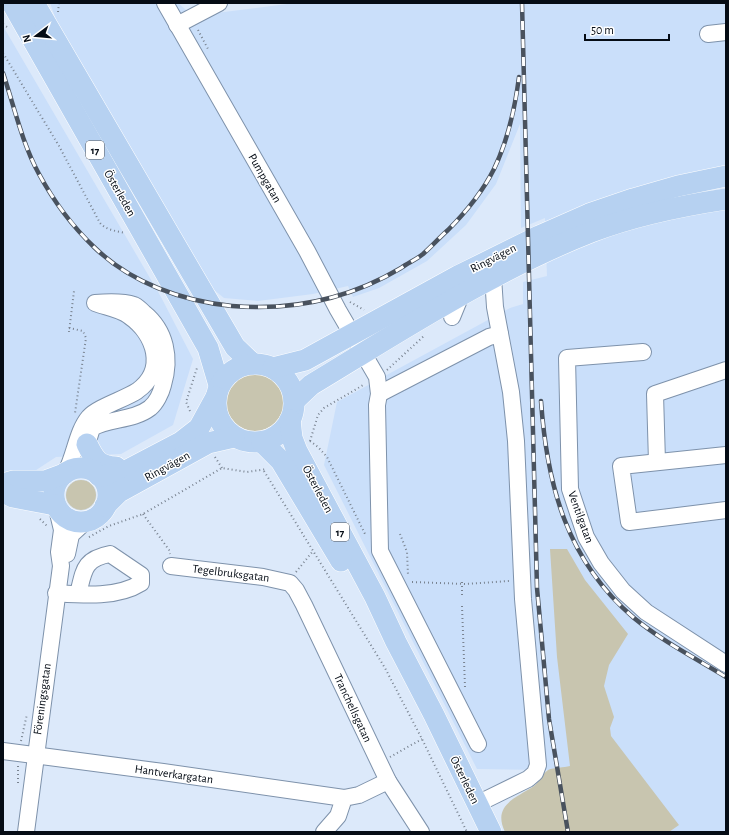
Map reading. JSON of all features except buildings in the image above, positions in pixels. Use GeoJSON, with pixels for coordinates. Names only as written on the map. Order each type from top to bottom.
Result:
{"type":"FeatureCollection","features":[{"type":"Feature","properties":{"kind":"main road","name":"Österleden"},"geometry":{"type":"LineString","coordinates":[[12,3],[208,348],[218,391]]}},
{"type":"Feature","properties":{"kind":"main road","name":"Österleden"},"geometry":{"type":"LineString","coordinates":[[34,3],[234,347],[253,364]]}},
{"type":"Feature","properties":{"kind":"main road","name":"Ringvägen"},"geometry":{"type":"LineString","coordinates":[[273,368],[305,360],[386,314],[492,258],[589,214],[678,186],[726,176]]}},
{"type":"Feature","properties":{"kind":"main road","name":"Ringvägen"},"geometry":{"type":"LineString","coordinates":[[292,410],[311,385],[461,295],[539,254],[592,232],[642,216],[682,206],[726,199]]}},
{"type":"Feature","properties":{"kind":"main road"},"geometry":{"type":"LineString","coordinates":[[218,391],[233,370],[253,364],[273,368]]}},
{"type":"Feature","properties":{"kind":"main road","name":"17"},"geometry":{"type":"LineString","coordinates":[[273,368],[288,382],[292,410]]}},
{"type":"Feature","properties":{"kind":"main road","name":"Ringvägen"},"geometry":{"type":"LineString","coordinates":[[105,506],[119,492],[204,436],[218,391]]}},
{"type":"Feature","properties":{"kind":"main road","name":"17"},"geometry":{"type":"LineString","coordinates":[[218,391],[216,410],[219,420],[225,430],[234,437]]}},
{"type":"Feature","properties":{"kind":"main road","name":"Österleden"},"geometry":{"type":"LineString","coordinates":[[292,410],[292,438],[297,451],[375,597],[491,832]]}},
{"type":"Feature","properties":{"kind":"main road"},"geometry":{"type":"LineString","coordinates":[[234,437],[250,442],[262,442],[279,434],[292,410]]}},
{"type":"Feature","properties":{"kind":"main road","name":"Ringvägen"},"geometry":{"type":"LineString","coordinates":[[87,444],[93,457],[99,464],[116,467],[130,463],[164,445],[204,436],[234,437]]}},
{"type":"Feature","properties":{"kind":"main road","name":"Ringvägen"},"geometry":{"type":"LineString","coordinates":[[96,474],[120,474],[181,442]]}},
{"type":"Feature","properties":{"kind":"main road","name":"Österleden"},"geometry":{"type":"LineString","coordinates":[[262,442],[281,461],[367,603],[396,642]]}},
{"type":"Feature","properties":{"kind":"main road"},"geometry":{"type":"LineString","coordinates":[[3,484],[13,481],[45,481],[65,473],[82,468],[96,474],[107,488],[108,497],[105,506],[97,517],[85,522],[76,522],[67,519],[56,507],[53,497],[54,488],[65,473]]}},
{"type":"Feature","properties":{"kind":"main road"},"geometry":{"type":"LineString","coordinates":[[3,492],[13,497],[56,507]]}},
{"type":"Feature","properties":{"kind":"street","name":"Pumpgatan"},"geometry":{"type":"LineString","coordinates":[[165,3],[184,21],[377,377],[379,394],[377,405],[380,550],[478,744]]}},
{"type":"Feature","properties":{"kind":"street"},"geometry":{"type":"LineString","coordinates":[[184,21],[219,3]]}},
{"type":"Feature","properties":{"kind":"street"},"geometry":{"type":"LineString","coordinates":[[708,34],[726,32]]}},
{"type":"Feature","properties":{"kind":"street"},"geometry":{"type":"LineString","coordinates":[[477,804],[528,779],[535,773],[538,765],[522,580],[515,434],[511,392],[495,307],[493,277]]}},
{"type":"Feature","properties":{"kind":"street"},"geometry":{"type":"LineString","coordinates":[[452,317],[461,295]]}},
{"type":"Feature","properties":{"kind":"street"},"geometry":{"type":"LineString","coordinates":[[65,473],[74,454],[81,429],[90,415],[136,392],[148,383],[155,363],[154,347],[145,330],[128,315],[95,303],[115,302],[135,306],[150,318],[160,332],[167,350],[168,369],[161,394],[150,408],[131,417],[102,422],[92,428],[87,444],[96,474]]}},
{"type":"Feature","properties":{"kind":"street"},"geometry":{"type":"LineString","coordinates":[[379,394],[489,337],[500,334]]}},
{"type":"Feature","properties":{"kind":"street","name":"Ventilgatan"},"geometry":{"type":"LineString","coordinates":[[643,352],[567,358],[570,489],[586,537],[600,563],[623,591],[646,612],[726,664]]}},
{"type":"Feature","properties":{"kind":"street"},"geometry":{"type":"LineString","coordinates":[[657,462],[655,394],[726,370]]}},
{"type":"Feature","properties":{"kind":"street"},"geometry":{"type":"LineString","coordinates":[[726,455],[621,466],[629,522],[726,510]]}},
{"type":"Feature","properties":{"kind":"street","name":"Föreningsgatan"},"geometry":{"type":"LineString","coordinates":[[56,507],[62,530],[59,552],[61,566]]}},
{"type":"Feature","properties":{"kind":"street","name":"Föreningsgatan"},"geometry":{"type":"LineString","coordinates":[[26,832],[56,593],[61,566],[67,553],[71,535],[85,522]]}},
{"type":"Feature","properties":{"kind":"street","name":"Tegelbruksgatan"},"geometry":{"type":"LineString","coordinates":[[171,566],[263,577],[290,583]]}},
{"type":"Feature","properties":{"kind":"street","name":"Tranchellsgatan"},"geometry":{"type":"LineString","coordinates":[[290,583],[296,590],[304,605],[388,781],[420,832]]}},
{"type":"Feature","properties":{"kind":"street"},"geometry":{"type":"LineString","coordinates":[[56,593],[78,594]]}},
{"type":"Feature","properties":{"kind":"street","name":"Hantverkargatan"},"geometry":{"type":"LineString","coordinates":[[3,751],[344,798]]}},
{"type":"Feature","properties":{"kind":"street"},"geometry":{"type":"LineString","coordinates":[[324,832],[338,816],[344,798],[359,795],[388,781]]}},
{"type":"Feature","properties":{"kind":"path"},"geometry":{"type":"LineString","coordinates":[[184,21],[210,52]]}},
{"type":"Feature","properties":{"kind":"path"},"geometry":{"type":"LineString","coordinates":[[3,24],[10,32]]}},
{"type":"Feature","properties":{"kind":"path"},"geometry":{"type":"LineString","coordinates":[[3,53],[59,146],[100,223],[103,227],[110,230],[128,233],[124,227]]}},
{"type":"Feature","properties":{"kind":"path"},"geometry":{"type":"LineString","coordinates":[[69,332],[74,291]]}},
{"type":"Feature","properties":{"kind":"path"},"geometry":{"type":"LineString","coordinates":[[348,298],[356,307],[365,310],[383,308],[386,314]]}},
{"type":"Feature","properties":{"kind":"path"},"geometry":{"type":"LineString","coordinates":[[69,328],[83,331],[86,338],[75,418]]}},
{"type":"Feature","properties":{"kind":"path"},"geometry":{"type":"LineString","coordinates":[[197,365],[186,402],[222,468],[238,472],[264,471],[385,668],[422,739],[467,832]]}},
{"type":"Feature","properties":{"kind":"path"},"geometry":{"type":"LineString","coordinates":[[310,441],[327,457],[368,540]]}},
{"type":"Feature","properties":{"kind":"path"},"geometry":{"type":"LineString","coordinates":[[143,514],[170,550],[171,566]]}},
{"type":"Feature","properties":{"kind":"path"},"geometry":{"type":"LineString","coordinates":[[400,534],[407,552],[408,582],[462,582],[466,584],[522,580]]}},
{"type":"Feature","properties":{"kind":"path"},"geometry":{"type":"LineString","coordinates":[[290,583],[298,568],[313,551]]}},
{"type":"Feature","properties":{"kind":"path"},"geometry":{"type":"LineString","coordinates":[[462,582],[462,595]]}},
{"type":"Feature","properties":{"kind":"path"},"geometry":{"type":"LineString","coordinates":[[462,606],[465,687]]}},
{"type":"Feature","properties":{"kind":"path"},"geometry":{"type":"LineString","coordinates":[[380,763],[422,739]]}},
{"type":"Feature","properties":{"kind":"shaded area"},"geometry":{"type":"Polygon","coordinates":[[[50,3],[178,3],[199,21],[216,13],[295,3],[726,3],[726,832],[561,832],[548,770],[477,769],[324,465],[337,402],[510,308],[523,304],[523,282],[547,276],[545,218],[521,228],[520,124],[496,184],[466,225],[427,261],[379,288],[353,297],[348,286],[313,294],[258,301],[224,298],[208,285],[62,36],[50,3]]]}},
{"type":"Feature","properties":{"kind":"shaded area"},"geometry":{"type":"Polygon","coordinates":[[[3,26],[161,297],[193,359],[173,425],[121,454],[56,457],[27,476],[3,477],[3,26]]]}},
{"type":"Feature","properties":{"kind":"shaded area"},"geometry":{"type":"Polygon","coordinates":[[[249,373],[261,373],[276,381],[284,396],[284,408],[276,423],[261,431],[249,431],[234,423],[226,408],[226,396],[234,381],[249,373]]]}},
{"type":"Feature","properties":{"kind":"shaded area"},"geometry":{"type":"Polygon","coordinates":[[[81,480],[87,481],[95,489],[95,501],[87,509],[81,510],[75,509],[67,501],[66,495],[67,489],[75,481],[81,480]]]}},
{"type":"Feature","properties":{"kind":"shaded area"},"geometry":{"type":"Polygon","coordinates":[[[550,549],[567,549],[585,580],[628,634],[609,665],[604,686],[614,717],[610,728],[611,736],[679,825],[669,832],[505,832],[502,823],[502,815],[508,803],[534,786],[548,770],[570,766],[557,657],[550,549]]]}},
{"type":"Feature","properties":{"kind":"railway"},"geometry":{"type":"LineString","coordinates":[[522,3],[537,588],[549,719],[568,832]]}},
{"type":"Feature","properties":{"kind":"railway"},"geometry":{"type":"LineString","coordinates":[[3,73],[23,137],[39,174],[64,213],[94,247],[124,271],[176,295],[213,304],[254,307],[276,307],[298,304],[340,295],[381,279],[423,254],[461,216],[474,201],[490,177],[499,158],[507,135],[513,112],[519,77]]}},
{"type":"Feature","properties":{"kind":"railway"},"geometry":{"type":"LineString","coordinates":[[541,401],[544,432],[555,492],[577,547],[592,572],[611,596],[634,618],[667,642],[726,677]]}}]}
